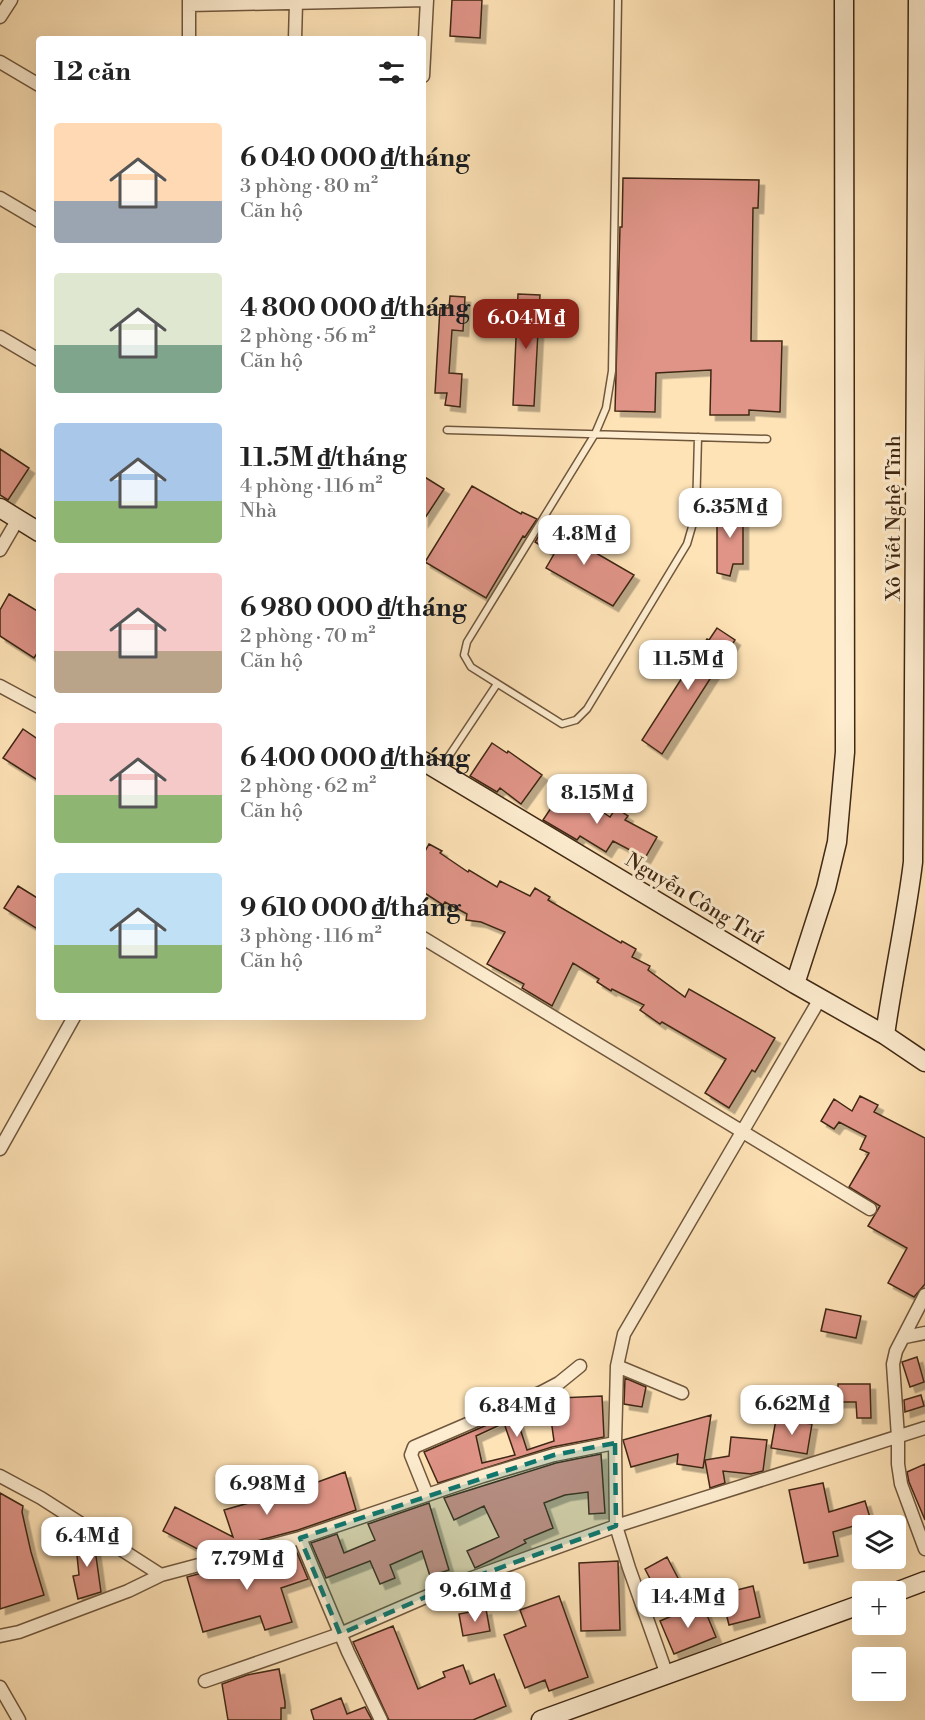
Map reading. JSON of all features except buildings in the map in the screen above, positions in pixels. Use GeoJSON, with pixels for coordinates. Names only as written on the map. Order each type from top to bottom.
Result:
{"type":"FeatureCollection","features":[{"type":"Feature","properties":{"kind":"street"},"geometry":{"type":"LineString","coordinates":[[0,17],[10,0]]}},
{"type":"Feature","properties":{"kind":"street"},"geometry":{"type":"LineString","coordinates":[[189,36],[189,3],[427,0],[425,36]]}},
{"type":"Feature","properties":{"kind":"street"},"geometry":{"type":"LineString","coordinates":[[795,984],[826,888],[837,842],[845,752],[844,0]]}},
{"type":"Feature","properties":{"kind":"street","name":"Xô Viết Nghệ Tĩnh"},"geometry":{"type":"LineString","coordinates":[[885,1035],[894,969],[907,912],[913,862],[918,0]]}},
{"type":"Feature","properties":{"kind":"street"},"geometry":{"type":"LineString","coordinates":[[295,36],[296,3]]}},
{"type":"Feature","properties":{"kind":"street"},"geometry":{"type":"LineString","coordinates":[[0,62],[36,83]]}},
{"type":"Feature","properties":{"kind":"street"},"geometry":{"type":"LineString","coordinates":[[0,198],[36,219]]}},
{"type":"Feature","properties":{"kind":"street"},"geometry":{"type":"LineString","coordinates":[[0,337],[36,358]]}},
{"type":"Feature","properties":{"kind":"street"},"geometry":{"type":"LineString","coordinates":[[0,508],[36,530]]}},
{"type":"Feature","properties":{"kind":"street"},"geometry":{"type":"LineString","coordinates":[[0,550],[18,519]]}},
{"type":"Feature","properties":{"kind":"street"},"geometry":{"type":"LineString","coordinates":[[0,686],[36,705]]}},
{"type":"Feature","properties":{"kind":"street","name":"Nguyễn Công Trứ"},"geometry":{"type":"LineString","coordinates":[[426,763],[795,984],[885,1035],[925,1062]]}},
{"type":"Feature","properties":{"kind":"street"},"geometry":{"type":"LineString","coordinates":[[426,940],[870,1209]]}},
{"type":"Feature","properties":{"kind":"street"},"geometry":{"type":"LineString","coordinates":[[667,1675],[628,1568],[616,1526],[617,1366],[624,1334],[821,997]]}},
{"type":"Feature","properties":{"kind":"street"},"geometry":{"type":"LineString","coordinates":[[0,1149],[72,1020]]}},
{"type":"Feature","properties":{"kind":"street"},"geometry":{"type":"LineString","coordinates":[[925,1295],[896,1352],[893,1364],[901,1484],[925,1549]]}},
{"type":"Feature","properties":{"kind":"street"},"geometry":{"type":"LineString","coordinates":[[904,1337],[925,1333]]}},
{"type":"Feature","properties":{"kind":"street"},"geometry":{"type":"LineString","coordinates":[[427,1495],[411,1455],[414,1447],[542,1392],[559,1383],[580,1366]]}},
{"type":"Feature","properties":{"kind":"street"},"geometry":{"type":"LineString","coordinates":[[617,1366],[682,1393]]}},
{"type":"Feature","properties":{"kind":"street"},"geometry":{"type":"LineString","coordinates":[[205,1681],[340,1634],[458,1583],[616,1526],[925,1428]]}},
{"type":"Feature","properties":{"kind":"street"},"geometry":{"type":"LineString","coordinates":[[0,1636],[30,1628],[128,1591],[161,1575],[300,1538],[554,1455],[615,1443]]}},
{"type":"Feature","properties":{"kind":"street"},"geometry":{"type":"LineString","coordinates":[[0,1476],[42,1498],[161,1575]]}},
{"type":"Feature","properties":{"kind":"street"},"geometry":{"type":"LineString","coordinates":[[300,1538],[340,1634],[381,1720]]}},
{"type":"Feature","properties":{"kind":"street"},"geometry":{"type":"LineString","coordinates":[[906,1588],[925,1581]]}},
{"type":"Feature","properties":{"kind":"street"},"geometry":{"type":"LineString","coordinates":[[542,1720],[852,1608]]}},
{"type":"Feature","properties":{"kind":"street"},"geometry":{"type":"LineString","coordinates":[[0,1688],[19,1720]]}},
{"type":"Feature","properties":{"kind":"lane"},"geometry":{"type":"LineString","coordinates":[[618,0],[612,371],[606,408],[595,434],[467,642],[464,655],[471,667],[562,724],[576,720],[587,709],[687,544],[696,513],[698,437]]}},
{"type":"Feature","properties":{"kind":"lane"},"geometry":{"type":"LineString","coordinates":[[447,430],[767,439]]}},
{"type":"Feature","properties":{"kind":"lane"},"geometry":{"type":"LineString","coordinates":[[439,771],[497,684]]}},
{"type":"Feature","properties":{"kind":"highlighted area"},"geometry":{"type":"Polygon","coordinates":[[[615,1443],[616,1526],[458,1583],[340,1634],[300,1538],[554,1455],[615,1443]]]}}]}
